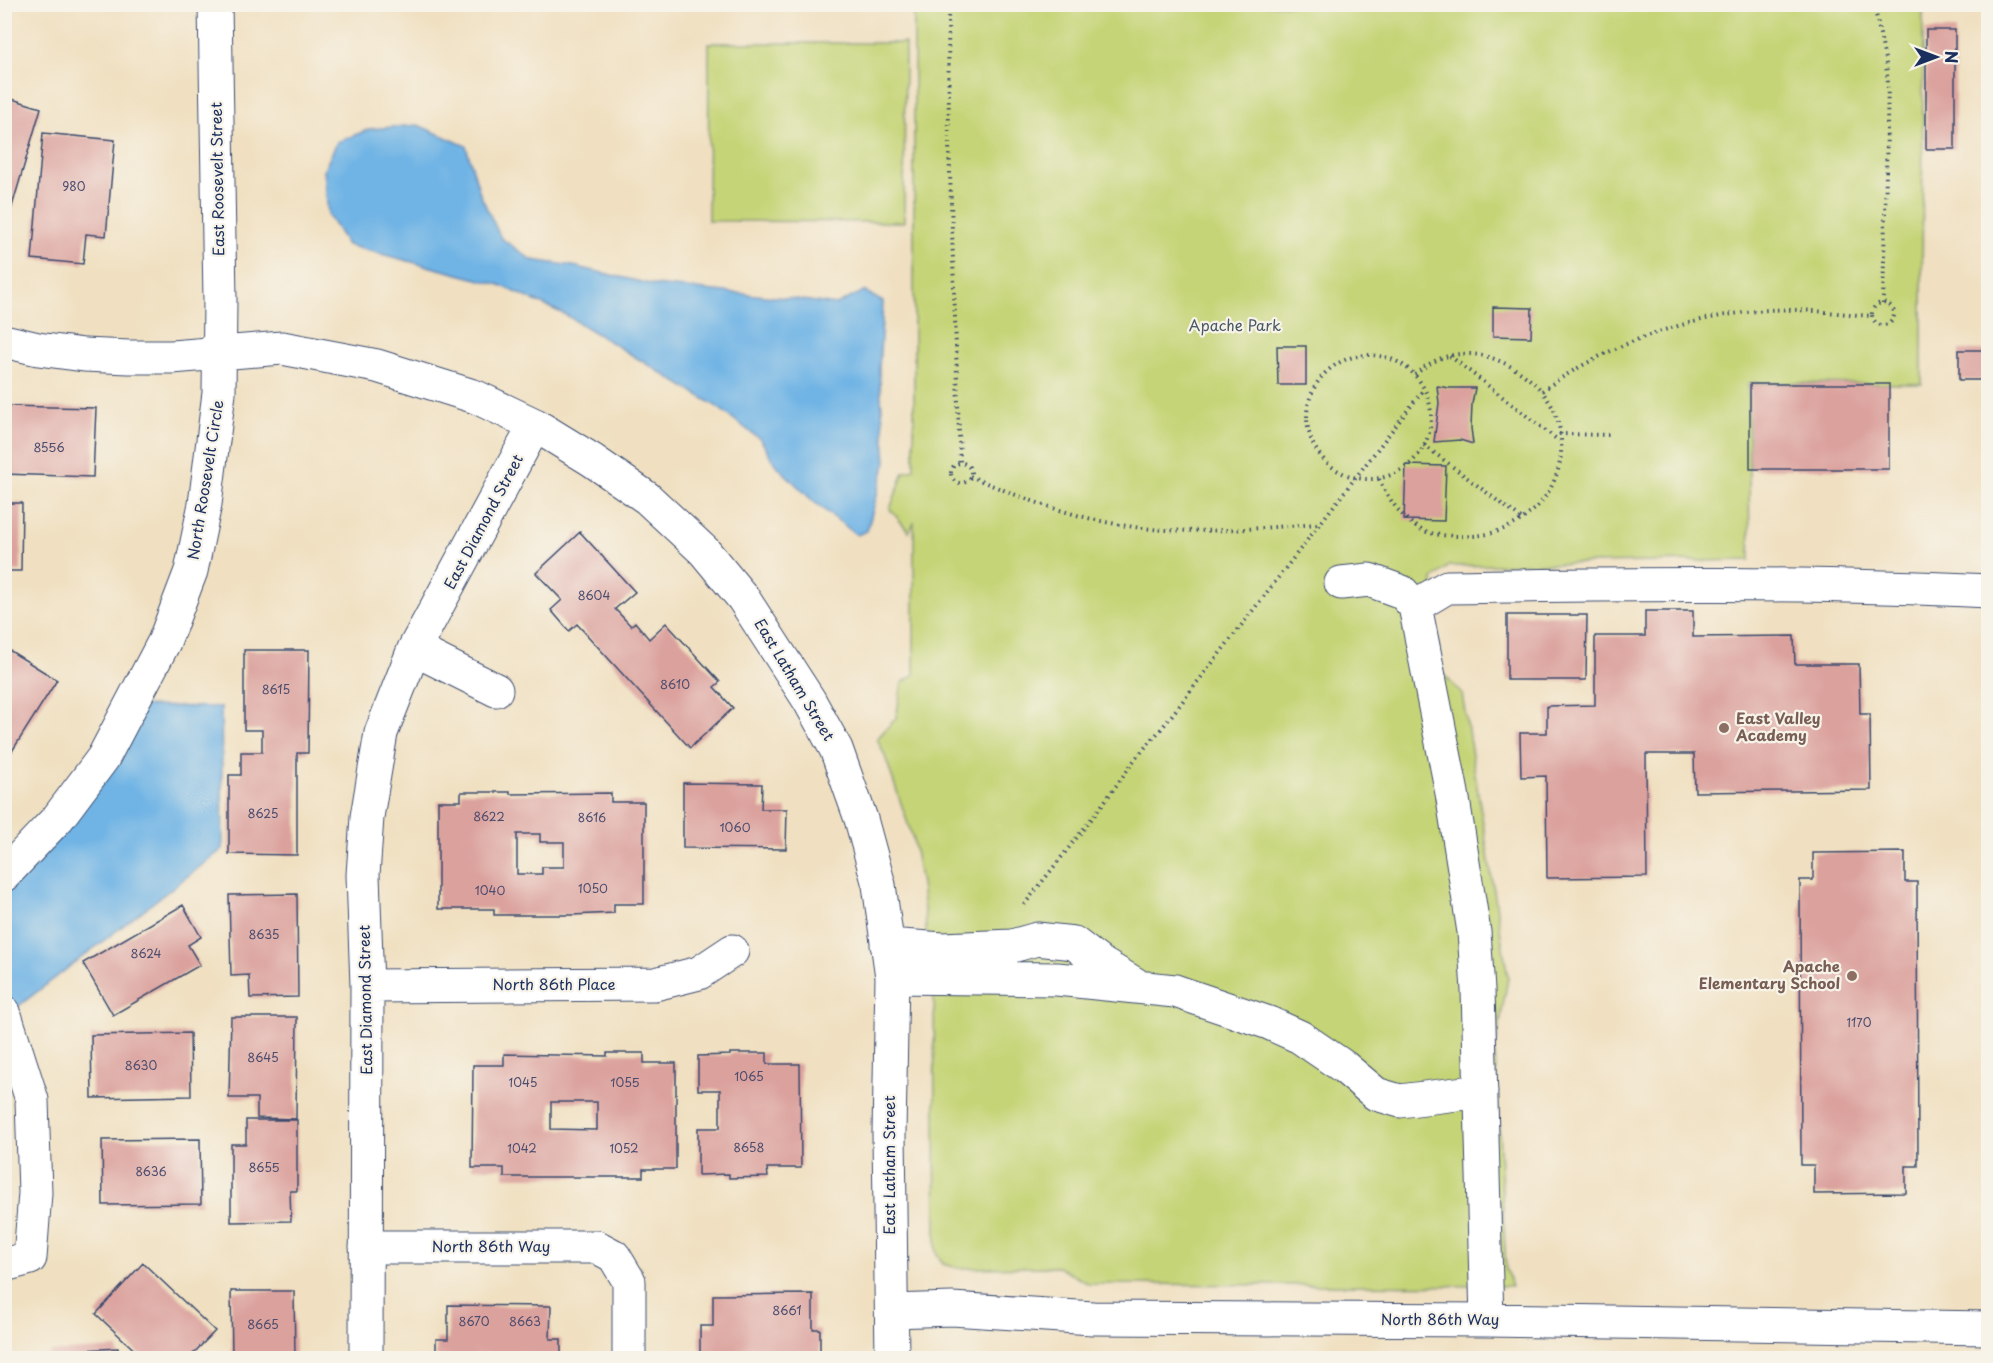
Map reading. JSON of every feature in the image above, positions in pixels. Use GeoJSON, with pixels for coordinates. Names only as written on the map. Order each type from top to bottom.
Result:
{"type":"FeatureCollection","features":[{"type":"Feature","properties":{"kind":"street","name":"East Roosevelt Street"},"geometry":{"type":"LineString","coordinates":[[215,4],[220,353]]}},
{"type":"Feature","properties":{"kind":"street","name":"East Latham Street"},"geometry":{"type":"LineString","coordinates":[[4,341],[38,349],[84,355],[172,357],[282,348],[377,366],[476,397],[535,425],[592,460],[646,498],[704,551],[744,598],[809,700],[836,749],[861,819],[879,885],[892,977],[889,1134],[892,1359]]}},
{"type":"Feature","properties":{"kind":"street","name":"North Roosevelt Circle"},"geometry":{"type":"LineString","coordinates":[[4,875],[58,818],[103,758],[164,642],[191,571],[205,504],[217,421],[220,353]]}},
{"type":"Feature","properties":{"kind":"street","name":"East Diamond Street"},"geometry":{"type":"LineString","coordinates":[[366,1359],[367,986],[363,875],[367,817],[381,733],[414,649],[535,425]]}},
{"type":"Feature","properties":{"kind":"street"},"geometry":{"type":"LineString","coordinates":[[1341,583],[1369,580],[1402,591],[1415,606],[1452,794],[1472,918],[1478,990],[1487,1320]]}},
{"type":"Feature","properties":{"kind":"street"},"geometry":{"type":"LineString","coordinates":[[1415,606],[1447,586],[1766,586],[1989,591]]}},
{"type":"Feature","properties":{"kind":"street"},"geometry":{"type":"LineString","coordinates":[[414,649],[496,690]]}},
{"type":"Feature","properties":{"kind":"street"},"geometry":{"type":"LineString","coordinates":[[887,945],[943,949],[1012,946],[1037,939],[1074,943],[1100,963],[1142,988]]}},
{"type":"Feature","properties":{"kind":"street","name":"North 86th Place"},"geometry":{"type":"LineString","coordinates":[[367,986],[656,984],[699,972],[732,951]]}},
{"type":"Feature","properties":{"kind":"street"},"geometry":{"type":"LineString","coordinates":[[892,977],[1057,979],[1175,991],[1269,1023],[1300,1037],[1344,1067],[1376,1094],[1400,1101],[1481,1091]]}},
{"type":"Feature","properties":{"kind":"street"},"geometry":{"type":"LineString","coordinates":[[4,1012],[32,1100],[36,1193],[17,1261]]}},
{"type":"Feature","properties":{"kind":"street","name":"North 86th Way"},"geometry":{"type":"LineString","coordinates":[[366,1247],[597,1247],[614,1256],[629,1281],[629,1359]]}},
{"type":"Feature","properties":{"kind":"street","name":"North 86th Way"},"geometry":{"type":"LineString","coordinates":[[892,1311],[952,1309],[1093,1318],[1487,1320],[1989,1328]]}},
{"type":"Feature","properties":{"kind":"path"},"geometry":{"type":"LineString","coordinates":[[948,4],[949,144],[960,462]]}},
{"type":"Feature","properties":{"kind":"path"},"geometry":{"type":"LineString","coordinates":[[1874,4],[1888,84],[1883,304]]}},
{"type":"Feature","properties":{"kind":"path"},"geometry":{"type":"LineString","coordinates":[[1883,304],[1892,308],[1894,315],[1892,321],[1886,325],[1880,325],[1873,316],[1875,308],[1883,304]]}},
{"type":"Feature","properties":{"kind":"path"},"geometry":{"type":"LineString","coordinates":[[1542,391],[1571,370],[1617,347],[1648,335],[1701,320],[1770,310],[1873,316]]}},
{"type":"Feature","properties":{"kind":"path"},"geometry":{"type":"LineString","coordinates":[[1367,354],[1384,356],[1400,363],[1415,375],[1424,389],[1430,402],[1431,420],[1428,436],[1409,465],[1395,474],[1379,479],[1354,478],[1331,467],[1319,455],[1306,423],[1307,406],[1312,390],[1335,364],[1350,357],[1367,354]]}},
{"type":"Feature","properties":{"kind":"path"},"geometry":{"type":"LineString","coordinates":[[1379,479],[1400,512],[1417,528],[1466,537],[1502,531],[1523,520],[1534,512],[1555,480],[1560,460],[1560,442],[1553,410],[1542,391],[1519,369],[1490,357],[1473,354],[1450,356],[1434,361],[1415,375]]}},
{"type":"Feature","properties":{"kind":"path"},"geometry":{"type":"LineString","coordinates":[[1450,356],[1560,442]]}},
{"type":"Feature","properties":{"kind":"path"},"geometry":{"type":"LineString","coordinates":[[1022,908],[1424,389]]}},
{"type":"Feature","properties":{"kind":"path"},"geometry":{"type":"LineString","coordinates":[[1559,434],[1609,435]]}},
{"type":"Feature","properties":{"kind":"path"},"geometry":{"type":"LineString","coordinates":[[1424,445],[1523,520]]}},
{"type":"Feature","properties":{"kind":"path"},"geometry":{"type":"LineString","coordinates":[[960,462],[970,467],[970,476],[964,483],[953,480],[951,475],[951,469],[960,462]]}},
{"type":"Feature","properties":{"kind":"path"},"geometry":{"type":"LineString","coordinates":[[970,476],[1020,498],[1060,510],[1144,528],[1218,531],[1318,524]]}},
{"type":"Feature","properties":{"kind":"green space","name":"Apache Park"},"geometry":{"type":"Polygon","coordinates":[[[914,5],[1923,5],[1922,384],[1748,383],[1750,560],[1449,566],[1433,579],[1433,612],[1443,674],[1462,694],[1508,978],[1495,1050],[1506,1269],[1512,1286],[1089,1284],[1058,1267],[958,1268],[943,1264],[936,1252],[934,999],[921,884],[913,839],[877,739],[896,718],[902,683],[914,675],[914,523],[909,532],[890,509],[904,472],[914,469],[914,5]]]}},
{"type":"Feature","properties":{"kind":"green space"},"geometry":{"type":"Polygon","coordinates":[[[709,43],[905,43],[904,222],[708,221],[709,43]]]}},
{"type":"Feature","properties":{"kind":"water"},"geometry":{"type":"Polygon","coordinates":[[[418,125],[466,146],[480,194],[501,238],[532,260],[573,266],[654,285],[836,305],[864,291],[883,302],[879,370],[886,462],[867,531],[857,535],[814,502],[775,464],[761,440],[716,406],[566,315],[500,285],[347,245],[328,215],[324,170],[337,142],[370,129],[418,125]]]}},
{"type":"Feature","properties":{"kind":"water"},"geometry":{"type":"Polygon","coordinates":[[[131,706],[221,707],[223,849],[7,1015],[5,1026],[5,875],[131,706]]]}},
{"type":"Feature","properties":{"kind":"building"},"geometry":{"type":"Polygon","coordinates":[[[1926,30],[1955,30],[1955,149],[1926,149],[1926,30]]]}},
{"type":"Feature","properties":{"kind":"building"},"geometry":{"type":"Polygon","coordinates":[[[12,99],[41,108],[8,220],[4,219],[4,124],[12,99]]]}},
{"type":"Feature","properties":{"kind":"building"},"geometry":{"type":"Polygon","coordinates":[[[43,133],[115,140],[106,236],[86,234],[83,264],[32,259],[43,133]]]}},
{"type":"Feature","properties":{"kind":"building"},"geometry":{"type":"Polygon","coordinates":[[[1493,307],[1532,308],[1531,337],[1493,336],[1493,307]]]}},
{"type":"Feature","properties":{"kind":"building"},"geometry":{"type":"Polygon","coordinates":[[[1277,346],[1306,346],[1306,385],[1278,385],[1277,346]]]}},
{"type":"Feature","properties":{"kind":"building"},"geometry":{"type":"Polygon","coordinates":[[[1959,350],[1988,350],[1988,380],[1959,380],[1959,350]]]}},
{"type":"Feature","properties":{"kind":"building"},"geometry":{"type":"Polygon","coordinates":[[[1750,384],[1889,384],[1889,469],[1750,469],[1750,384]]]}},
{"type":"Feature","properties":{"kind":"building"},"geometry":{"type":"Polygon","coordinates":[[[1437,386],[1475,388],[1471,428],[1473,444],[1460,440],[1434,442],[1439,403],[1437,386]]]}},
{"type":"Feature","properties":{"kind":"building"},"geometry":{"type":"Polygon","coordinates":[[[5,406],[96,408],[93,477],[4,474],[5,406]]]}},
{"type":"Feature","properties":{"kind":"building"},"geometry":{"type":"Polygon","coordinates":[[[1406,465],[1446,466],[1444,521],[1404,520],[1406,465]]]}},
{"type":"Feature","properties":{"kind":"building"},"geometry":{"type":"Polygon","coordinates":[[[4,503],[22,503],[21,571],[4,571],[4,503]]]}},
{"type":"Feature","properties":{"kind":"building"},"geometry":{"type":"Polygon","coordinates":[[[580,532],[635,592],[615,609],[631,626],[635,622],[649,639],[666,623],[720,682],[714,687],[733,708],[690,748],[577,624],[569,631],[551,610],[562,600],[536,573],[580,532]]]}},
{"type":"Feature","properties":{"kind":"building"},"geometry":{"type":"Polygon","coordinates":[[[1645,611],[1693,611],[1693,637],[1794,636],[1795,664],[1859,664],[1860,714],[1870,714],[1871,790],[1695,792],[1694,754],[1646,754],[1647,877],[1547,878],[1546,776],[1521,777],[1520,733],[1547,733],[1547,706],[1595,705],[1595,636],[1645,636],[1645,611]]]}},
{"type":"Feature","properties":{"kind":"building"},"geometry":{"type":"Polygon","coordinates":[[[1507,615],[1587,615],[1586,680],[1507,680],[1507,615]]]}},
{"type":"Feature","properties":{"kind":"building"},"geometry":{"type":"Polygon","coordinates":[[[4,647],[57,680],[4,764],[4,647]]]}},
{"type":"Feature","properties":{"kind":"building"},"geometry":{"type":"Polygon","coordinates":[[[244,650],[309,650],[308,753],[297,753],[297,855],[229,854],[229,775],[241,775],[241,752],[262,752],[262,730],[244,730],[244,650]]]}},
{"type":"Feature","properties":{"kind":"building"},"geometry":{"type":"Polygon","coordinates":[[[683,783],[762,784],[761,809],[787,809],[786,849],[683,848],[683,783]]]}},
{"type":"Feature","properties":{"kind":"building"},"geometry":{"type":"Polygon","coordinates":[[[461,792],[510,792],[510,794],[611,793],[611,802],[644,802],[644,904],[614,904],[614,913],[572,915],[494,915],[494,909],[438,909],[438,801],[461,801],[461,792]],[[517,834],[517,874],[542,874],[542,867],[564,867],[564,842],[540,842],[540,834],[517,834]]]}},
{"type":"Feature","properties":{"kind":"building"},"geometry":{"type":"Polygon","coordinates":[[[1905,852],[1905,882],[1917,882],[1918,1166],[1906,1166],[1906,1193],[1814,1194],[1814,1165],[1801,1165],[1800,880],[1813,880],[1813,853],[1905,852]]]}},
{"type":"Feature","properties":{"kind":"building"},"geometry":{"type":"Polygon","coordinates":[[[297,894],[298,997],[250,998],[249,975],[231,976],[229,895],[297,894]]]}},
{"type":"Feature","properties":{"kind":"building"},"geometry":{"type":"Polygon","coordinates":[[[183,905],[201,937],[188,945],[200,965],[113,1015],[83,963],[183,905]]]}},
{"type":"Feature","properties":{"kind":"building"},"geometry":{"type":"Polygon","coordinates":[[[231,1017],[297,1017],[296,1119],[257,1118],[257,1098],[229,1098],[231,1017]]]}},
{"type":"Feature","properties":{"kind":"building"},"geometry":{"type":"Polygon","coordinates":[[[190,1033],[191,1096],[92,1098],[91,1035],[190,1033]]]}},
{"type":"Feature","properties":{"kind":"building"},"geometry":{"type":"Polygon","coordinates":[[[607,1053],[644,1053],[644,1063],[676,1063],[676,1169],[643,1169],[643,1177],[504,1177],[504,1168],[472,1168],[473,1065],[504,1065],[504,1054],[607,1056],[607,1053]],[[551,1102],[551,1129],[597,1130],[597,1102],[551,1102]]]}},
{"type":"Feature","properties":{"kind":"building"},"geometry":{"type":"Polygon","coordinates":[[[730,1053],[767,1053],[767,1064],[800,1064],[801,1168],[767,1168],[768,1177],[729,1178],[729,1174],[698,1175],[698,1128],[720,1128],[720,1090],[698,1090],[698,1056],[730,1055],[730,1053]]]}},
{"type":"Feature","properties":{"kind":"building"},"geometry":{"type":"Polygon","coordinates":[[[246,1120],[297,1120],[297,1191],[290,1191],[291,1221],[231,1222],[231,1144],[246,1144],[246,1120]]]}},
{"type":"Feature","properties":{"kind":"building"},"geometry":{"type":"Polygon","coordinates":[[[200,1139],[201,1204],[103,1205],[102,1140],[200,1139]]]}},
{"type":"Feature","properties":{"kind":"building"},"geometry":{"type":"Polygon","coordinates":[[[143,1263],[215,1331],[189,1358],[143,1358],[96,1314],[143,1263]]]}},
{"type":"Feature","properties":{"kind":"building"},"geometry":{"type":"Polygon","coordinates":[[[231,1291],[294,1291],[295,1358],[232,1358],[231,1291]]]}},
{"type":"Feature","properties":{"kind":"building"},"geometry":{"type":"Polygon","coordinates":[[[813,1294],[813,1329],[820,1329],[820,1358],[700,1358],[700,1326],[713,1326],[713,1295],[813,1294]]]}},
{"type":"Feature","properties":{"kind":"building"},"geometry":{"type":"Polygon","coordinates":[[[448,1305],[551,1306],[550,1339],[561,1339],[561,1358],[436,1358],[436,1339],[448,1339],[448,1305]]]}},
{"type":"Feature","properties":{"kind":"building"},"geometry":{"type":"Polygon","coordinates":[[[118,1348],[119,1358],[50,1358],[49,1352],[118,1348]]]}},
{"type":"Feature","properties":{"kind":"place","name":"East Valley Academy"},"geometry":{"type":"Point","coordinates":[1724,728]}},
{"type":"Feature","properties":{"kind":"place","name":"Apache Elementary School"},"geometry":{"type":"Point","coordinates":[1852,976]}}]}
